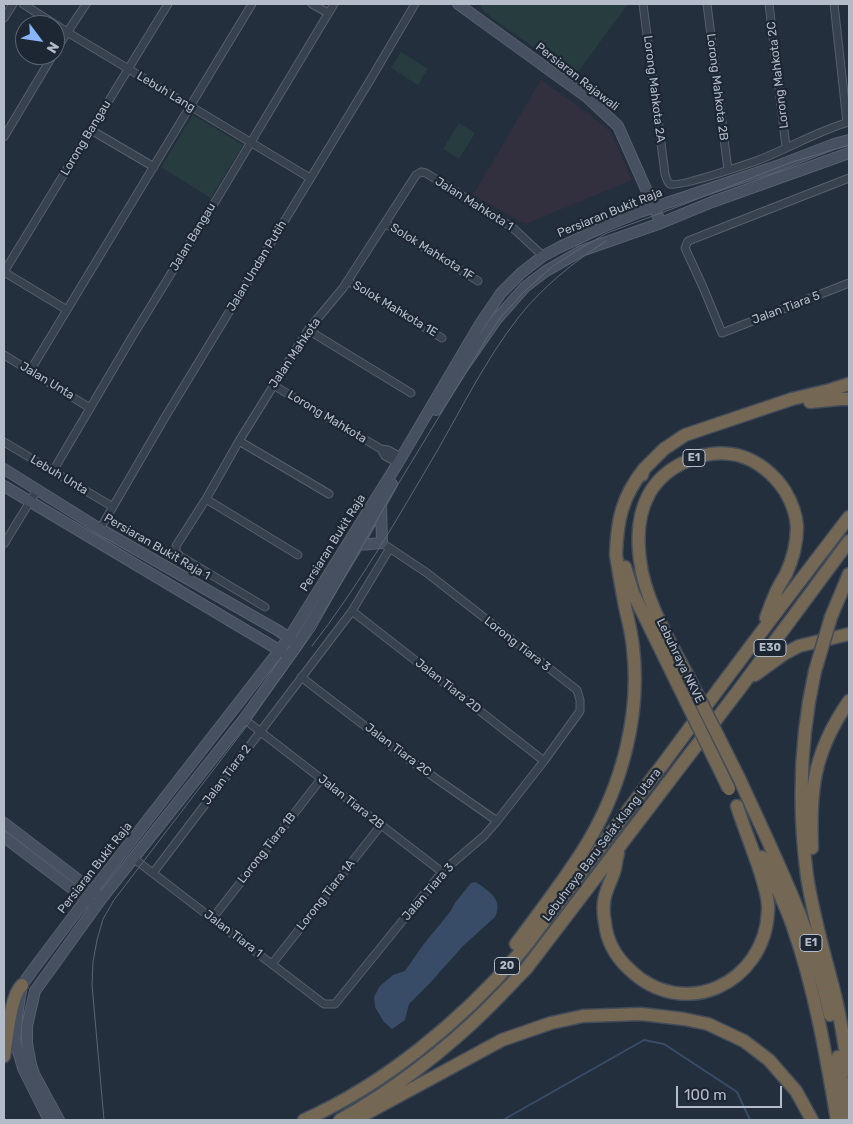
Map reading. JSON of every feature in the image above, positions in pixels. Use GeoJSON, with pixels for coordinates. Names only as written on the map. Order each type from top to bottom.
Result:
{"type":"FeatureCollection","features":[{"type":"Feature","properties":{"kind":"highway"},"geometry":{"type":"LineString","coordinates":[[478,997],[556,889],[588,841],[605,809],[617,780],[626,749],[635,693],[633,648],[616,554],[619,519],[632,485],[644,469],[664,449],[685,435],[768,407],[849,384]]}},
{"type":"Feature","properties":{"kind":"highway"},"geometry":{"type":"LineString","coordinates":[[768,407],[833,399],[849,399]]}},
{"type":"Feature","properties":{"kind":"highway","name":"Lebuhraya NKVE"},"geometry":{"type":"LineString","coordinates":[[760,632],[791,562],[797,530],[792,504],[774,476],[752,461],[738,456],[724,454],[696,458],[676,466],[661,478],[650,493],[643,509],[638,537],[644,579],[650,599],[668,636],[684,682],[739,778],[793,895],[810,941],[830,1010],[849,1119]]}},
{"type":"Feature","properties":{"kind":"highway"},"geometry":{"type":"LineString","coordinates":[[644,469],[630,503],[626,520],[624,566],[633,592],[684,682],[729,789],[782,899],[801,951],[816,1002],[837,1120]]}},
{"type":"Feature","properties":{"kind":"highway","name":"Lebuhraya Baru Selat Klang Utara"},"geometry":{"type":"LineString","coordinates":[[304,1120],[325,1111],[369,1085],[411,1056],[478,997],[518,955],[601,848],[760,632],[849,517]]}},
{"type":"Feature","properties":{"kind":"highway","name":"Lebuhraya Baru Selat Klang Utara"},"geometry":{"type":"LineString","coordinates":[[340,1120],[389,1090],[444,1048],[488,1008],[526,969],[741,687],[849,541]]}},
{"type":"Feature","properties":{"kind":"highway"},"geometry":{"type":"LineString","coordinates":[[849,574],[831,617],[815,671],[809,701],[801,792],[802,830],[810,891],[835,997],[849,1070]]}},
{"type":"Feature","properties":{"kind":"highway"},"geometry":{"type":"LineString","coordinates":[[741,687],[757,673],[799,646],[849,634]]}},
{"type":"Feature","properties":{"kind":"highway"},"geometry":{"type":"LineString","coordinates":[[828,966],[812,854],[811,813],[815,778],[824,746],[837,718],[849,701]]}},
{"type":"Feature","properties":{"kind":"highway"},"geometry":{"type":"LineString","coordinates":[[618,848],[614,872],[606,892],[604,914],[607,934],[617,956],[633,974],[653,987],[669,993],[701,993],[732,980],[746,968],[764,937],[768,909],[766,894],[756,856],[737,806]]}},
{"type":"Feature","properties":{"kind":"highway"},"geometry":{"type":"LineString","coordinates":[[4,1056],[12,1005],[22,985]]}},
{"type":"Feature","properties":{"kind":"highway"},"geometry":{"type":"LineString","coordinates":[[356,1120],[502,1040],[518,1034],[551,1023],[583,1016],[641,1014],[708,1024],[744,1041],[769,1060],[796,1091],[812,1120]]}},
{"type":"Feature","properties":{"kind":"main road","name":"Persiaran Rajawali"},"geometry":{"type":"LineString","coordinates":[[459,4],[588,98],[618,126],[661,223]]}},
{"type":"Feature","properties":{"kind":"main road","name":"Persiaran Bukit Raja"},"geometry":{"type":"LineString","coordinates":[[49,1120],[23,1068],[15,1040],[22,985],[34,966],[92,890],[288,638],[399,460],[480,324],[501,293],[521,273],[543,256],[603,227],[654,207],[849,140]]}},
{"type":"Feature","properties":{"kind":"main road","name":"Persiaran Bukit Raja"},"geometry":{"type":"LineString","coordinates":[[60,1120],[34,1074],[31,1065],[27,1043],[27,1026],[34,991],[99,902],[244,719],[298,644],[440,404],[496,320],[525,287],[546,271],[581,251],[849,153]]}},
{"type":"Feature","properties":{"kind":"main road","name":"Persiaran Bukit Raja 1"},"geometry":{"type":"LineString","coordinates":[[4,470],[100,529],[298,644]]}},
{"type":"Feature","properties":{"kind":"main road","name":"Persiaran Bukit Raja 1"},"geometry":{"type":"LineString","coordinates":[[4,486],[289,656]]}},
{"type":"Feature","properties":{"kind":"main road"},"geometry":{"type":"LineString","coordinates":[[358,545],[386,546],[381,503]]}},
{"type":"Feature","properties":{"kind":"main road"},"geometry":{"type":"LineString","coordinates":[[4,822],[92,890],[99,902]]}},
{"type":"Feature","properties":{"kind":"main road"},"geometry":{"type":"LineString","coordinates":[[4,837],[86,899],[99,902]]}},
{"type":"Feature","properties":{"kind":"street","name":"Lebuh Lang"},"geometry":{"type":"LineString","coordinates":[[23,4],[310,178]]}},
{"type":"Feature","properties":{"kind":"street"},"geometry":{"type":"LineString","coordinates":[[65,35],[86,4]]}},
{"type":"Feature","properties":{"kind":"street","name":"Lorong Bangau"},"geometry":{"type":"LineString","coordinates":[[4,272],[168,4]]}},
{"type":"Feature","properties":{"kind":"street"},"geometry":{"type":"LineString","coordinates":[[30,371],[252,4]]}},
{"type":"Feature","properties":{"kind":"street"},"geometry":{"type":"LineString","coordinates":[[312,4],[328,14]]}},
{"type":"Feature","properties":{"kind":"street","name":"Jalan Bangau"},"geometry":{"type":"LineString","coordinates":[[53,471],[334,4]]}},
{"type":"Feature","properties":{"kind":"street","name":"Jalan Undan Putih"},"geometry":{"type":"LineString","coordinates":[[100,529],[164,419],[415,4]]}},
{"type":"Feature","properties":{"kind":"street","name":"Lorong Mahkota 2A"},"geometry":{"type":"LineString","coordinates":[[643,4],[667,180],[671,184],[676,185],[696,181],[728,170]]}},
{"type":"Feature","properties":{"kind":"street","name":"Lorong Mahkota 2B"},"geometry":{"type":"LineString","coordinates":[[707,4],[728,170]]}},
{"type":"Feature","properties":{"kind":"street","name":"Lorong Mahkota 2C"},"geometry":{"type":"LineString","coordinates":[[769,4],[786,147]]}},
{"type":"Feature","properties":{"kind":"street"},"geometry":{"type":"LineString","coordinates":[[728,170],[848,122],[834,4]]}},
{"type":"Feature","properties":{"kind":"street"},"geometry":{"type":"LineString","coordinates":[[4,18],[9,5]]}},
{"type":"Feature","properties":{"kind":"street"},"geometry":{"type":"LineString","coordinates":[[4,137],[47,65]]}},
{"type":"Feature","properties":{"kind":"street"},"geometry":{"type":"LineString","coordinates":[[91,130],[154,167]]}},
{"type":"Feature","properties":{"kind":"street","name":"Jalan Mahkota"},"geometry":{"type":"LineString","coordinates":[[265,607],[180,556],[176,552],[176,546],[308,330],[348,281],[416,175],[421,172],[426,174]]}},
{"type":"Feature","properties":{"kind":"street","name":"Jalan Mahkota 1"},"geometry":{"type":"LineString","coordinates":[[426,174],[514,228],[543,256]]}},
{"type":"Feature","properties":{"kind":"street","name":"Jalan Tiara 5"},"geometry":{"type":"LineString","coordinates":[[849,178],[688,241],[685,248],[722,333],[849,283]]}},
{"type":"Feature","properties":{"kind":"street","name":"Solok Mahkota 1F"},"geometry":{"type":"LineString","coordinates":[[386,224],[478,281]]}},
{"type":"Feature","properties":{"kind":"street"},"geometry":{"type":"LineString","coordinates":[[4,272],[67,310]]}},
{"type":"Feature","properties":{"kind":"street","name":"Solok Mahkota 1E"},"geometry":{"type":"LineString","coordinates":[[348,281],[442,338]]}},
{"type":"Feature","properties":{"kind":"street"},"geometry":{"type":"LineString","coordinates":[[308,330],[412,393]]}},
{"type":"Feature","properties":{"kind":"street","name":"Jalan Unta"},"geometry":{"type":"LineString","coordinates":[[4,355],[90,408]]}},
{"type":"Feature","properties":{"kind":"street","name":"Lorong Mahkota"},"geometry":{"type":"LineString","coordinates":[[273,385],[381,449],[386,456],[399,460]]}},
{"type":"Feature","properties":{"kind":"street"},"geometry":{"type":"LineString","coordinates":[[239,441],[329,494]]}},
{"type":"Feature","properties":{"kind":"street","name":"Lebuh Unta"},"geometry":{"type":"LineString","coordinates":[[4,442],[113,507]]}},
{"type":"Feature","properties":{"kind":"street"},"geometry":{"type":"LineString","coordinates":[[4,544],[37,490]]}},
{"type":"Feature","properties":{"kind":"street"},"geometry":{"type":"LineString","coordinates":[[206,498],[298,555]]}},
{"type":"Feature","properties":{"kind":"street","name":"Jalan Tiara 2"},"geometry":{"type":"LineString","coordinates":[[153,873],[352,611],[386,546]]}},
{"type":"Feature","properties":{"kind":"street","name":"Lorong Tiara 3"},"geometry":{"type":"LineString","coordinates":[[386,546],[427,573],[577,690],[580,700],[580,711],[544,761]]}},
{"type":"Feature","properties":{"kind":"street","name":"Jalan Tiara 2D"},"geometry":{"type":"LineString","coordinates":[[352,611],[544,761]]}},
{"type":"Feature","properties":{"kind":"street","name":"Jalan Tiara 2C"},"geometry":{"type":"LineString","coordinates":[[301,677],[408,759],[497,822]]}},
{"type":"Feature","properties":{"kind":"street","name":"Jalan Tiara 2B"},"geometry":{"type":"LineString","coordinates":[[244,719],[442,872]]}},
{"type":"Feature","properties":{"kind":"street","name":"Jalan Tiara 3"},"geometry":{"type":"LineString","coordinates":[[335,1004],[442,872],[484,836],[497,822],[544,761]]}},
{"type":"Feature","properties":{"kind":"street","name":"Lorong Tiara 1B"},"geometry":{"type":"LineString","coordinates":[[212,919],[321,779]]}},
{"type":"Feature","properties":{"kind":"street","name":"Lorong Tiara 1A"},"geometry":{"type":"LineString","coordinates":[[272,964],[381,825]]}},
{"type":"Feature","properties":{"kind":"street","name":"Jalan Tiara 1"},"geometry":{"type":"LineString","coordinates":[[133,858],[324,1004],[335,1004]]}},
{"type":"Feature","properties":{"kind":"shaded area"},"geometry":{"type":"Polygon","coordinates":[[[541,80],[611,132],[632,180],[525,224],[473,195],[541,80]]]}},
{"type":"Feature","properties":{"kind":"green space"},"geometry":{"type":"Polygon","coordinates":[[[480,4],[628,4],[575,76],[496,21],[482,9],[480,4]]]}},
{"type":"Feature","properties":{"kind":"green space"},"geometry":{"type":"Polygon","coordinates":[[[401,52],[428,69],[418,85],[391,68],[401,52]]]}},
{"type":"Feature","properties":{"kind":"green space"},"geometry":{"type":"Polygon","coordinates":[[[193,115],[243,145],[211,198],[161,167],[193,115]]]}},
{"type":"Feature","properties":{"kind":"green space"},"geometry":{"type":"Polygon","coordinates":[[[459,123],[475,133],[459,159],[443,149],[459,123]]]}},
{"type":"Feature","properties":{"kind":"water"},"geometry":{"type":"Polygon","coordinates":[[[476,882],[490,892],[496,900],[498,905],[495,917],[463,946],[409,1004],[405,1020],[392,1029],[384,1022],[375,1007],[374,997],[380,986],[393,975],[405,971],[455,903],[471,883],[476,882]]]}},
{"type":"Feature","properties":{"kind":"waterway"},"geometry":{"type":"LineString","coordinates":[[503,1120],[644,1040],[664,1044],[737,1092],[750,1120]]}},
{"type":"Feature","properties":{"kind":"tram line"},"geometry":{"type":"LineString","coordinates":[[104,1120],[92,985],[93,962],[103,919],[114,900],[243,731],[314,631],[389,499],[500,318],[525,291],[553,266],[607,233],[792,162],[849,145]]}},
{"type":"Feature","properties":{"kind":"tram line"},"geometry":{"type":"LineString","coordinates":[[312,646],[346,599],[377,551],[485,366],[506,334],[537,296],[582,257],[606,241]]}}]}
